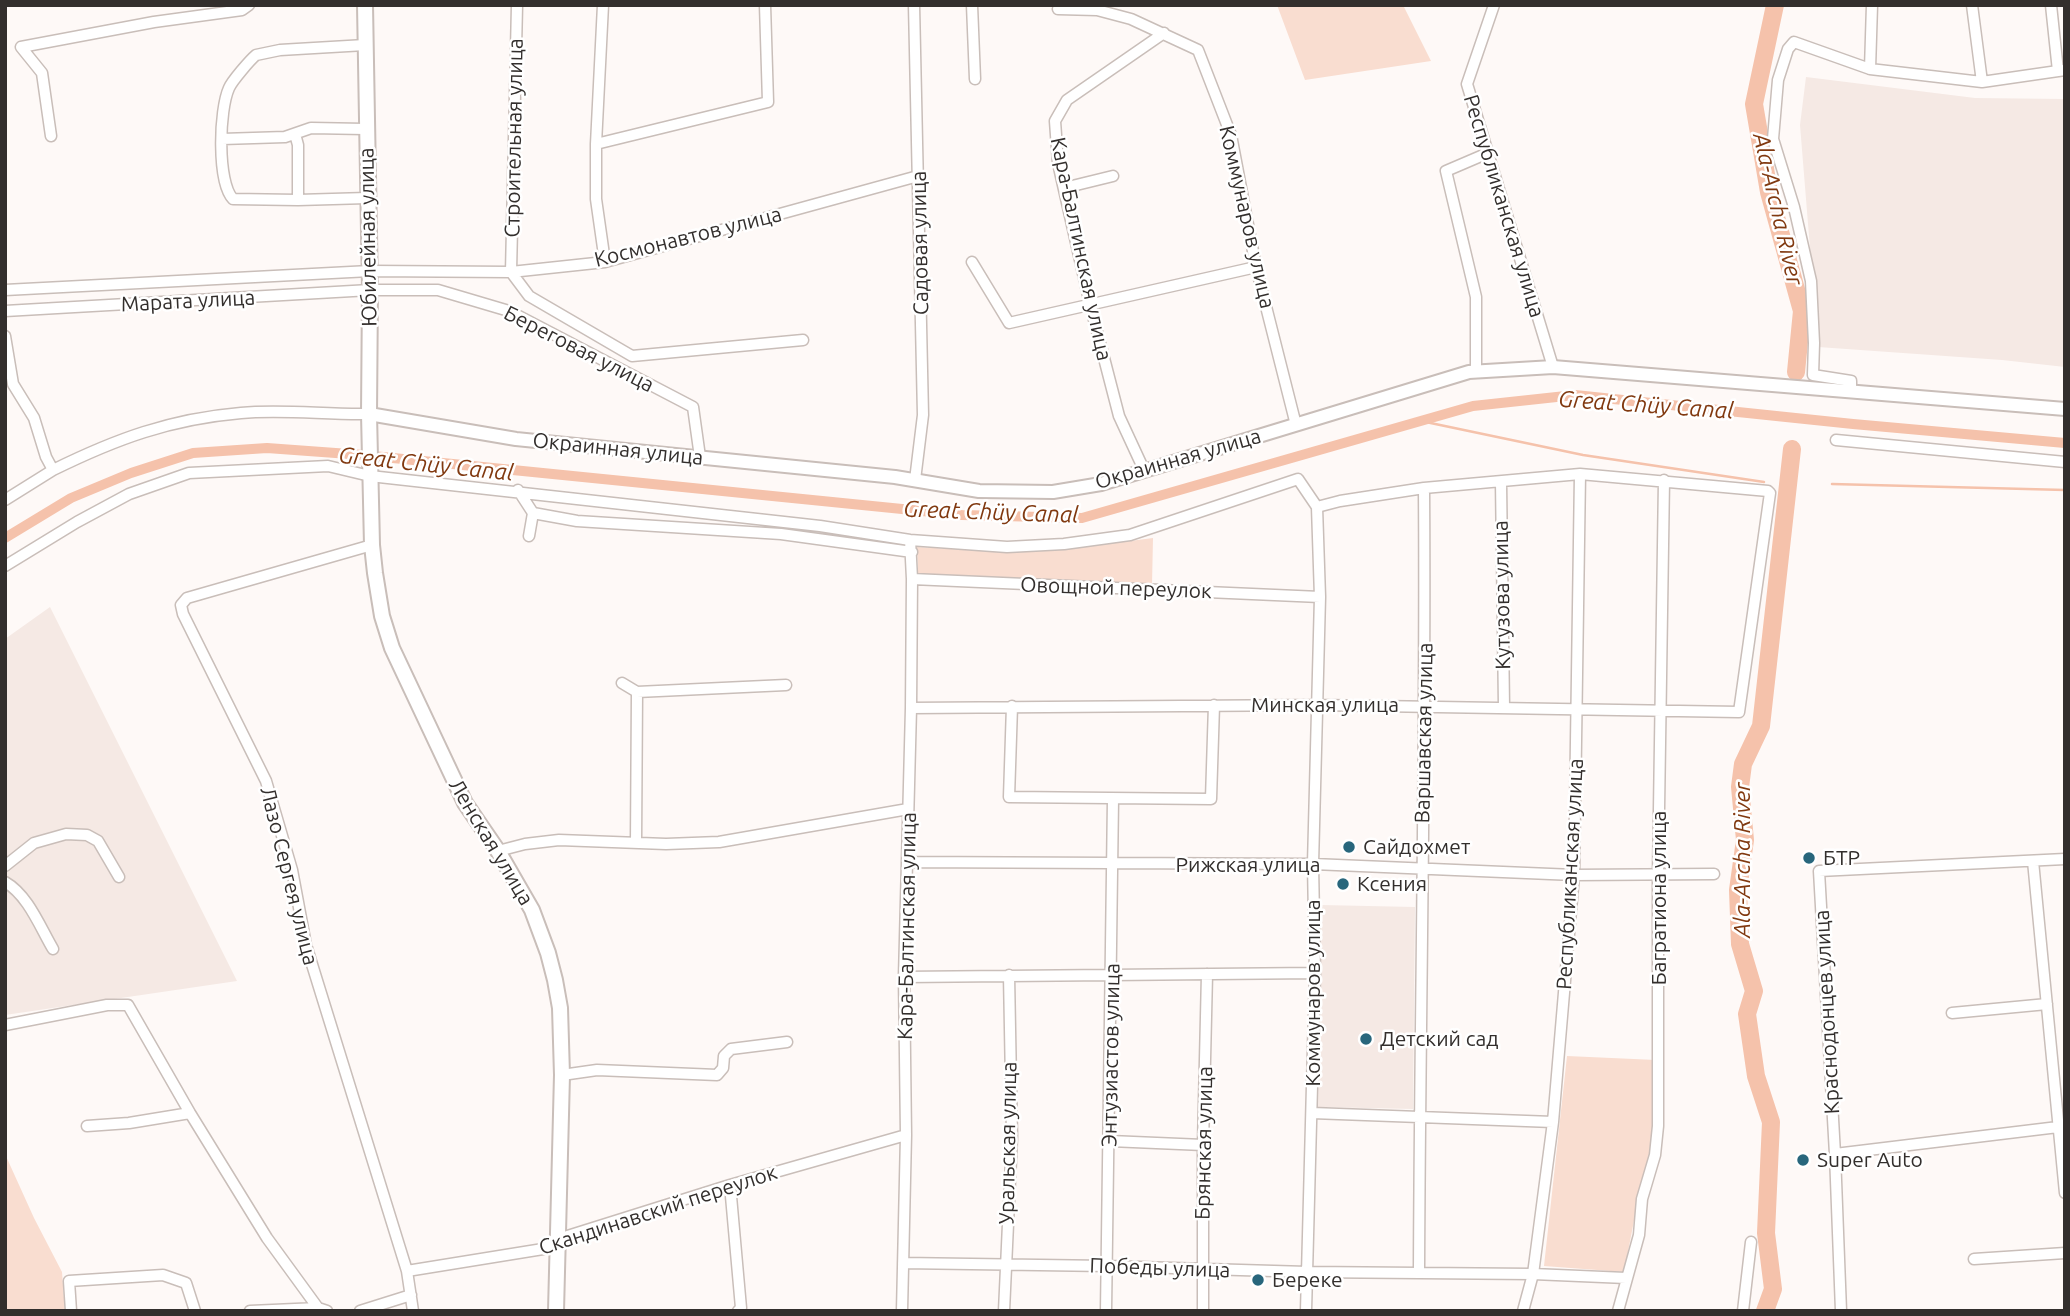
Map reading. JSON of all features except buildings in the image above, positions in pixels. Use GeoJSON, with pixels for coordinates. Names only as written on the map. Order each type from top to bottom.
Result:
{"type":"FeatureCollection","features":[{"type":"Feature","properties":{"kind":"main road","name":"Юбилейная улица"},"geometry":{"type":"LineString","coordinates":[[365,5],[365,130],[370,271],[370,472]]}},
{"type":"Feature","properties":{"kind":"main road","name":"Ленская улица"},"geometry":{"type":"LineString","coordinates":[[370,472],[372,545],[382,616],[393,648],[465,803],[498,851],[532,910],[548,953],[560,1009],[562,1075],[556,1311]]}},
{"type":"Feature","properties":{"kind":"street"},"geometry":{"type":"LineString","coordinates":[[51,136],[42,73],[22,47],[242,10],[249,5]]}},
{"type":"Feature","properties":{"kind":"street","name":"Строительная улица"},"geometry":{"type":"LineString","coordinates":[[511,272],[517,5]]}},
{"type":"Feature","properties":{"kind":"street"},"geometry":{"type":"LineString","coordinates":[[603,5],[596,199],[605,262]]}},
{"type":"Feature","properties":{"kind":"street"},"geometry":{"type":"LineString","coordinates":[[596,144],[768,102],[765,5]]}},
{"type":"Feature","properties":{"kind":"street","name":"Садовая улица"},"geometry":{"type":"LineString","coordinates":[[914,5],[923,415],[915,480]]}},
{"type":"Feature","properties":{"kind":"street"},"geometry":{"type":"LineString","coordinates":[[972,5],[975,79]]}},
{"type":"Feature","properties":{"kind":"street","name":"Республиканская улица"},"geometry":{"type":"LineString","coordinates":[[1494,5],[1467,84],[1553,367]]}},
{"type":"Feature","properties":{"kind":"street"},"geometry":{"type":"LineString","coordinates":[[1870,69],[1872,5]]}},
{"type":"Feature","properties":{"kind":"street"},"geometry":{"type":"LineString","coordinates":[[1972,5],[1982,82]]}},
{"type":"Feature","properties":{"kind":"street"},"geometry":{"type":"LineString","coordinates":[[1851,391],[1851,381],[1813,375],[1811,281],[1800,230],[1773,139],[1778,80],[1788,49],[1794,43],[1870,69],[1982,82],[2062,70],[2051,5]]}},
{"type":"Feature","properties":{"kind":"street","name":"Коммунаров улица"},"geometry":{"type":"LineString","coordinates":[[1058,9],[1097,8],[1131,19],[1198,50],[1231,135],[1256,267],[1296,425]]}},
{"type":"Feature","properties":{"kind":"street","name":"Кара-Балтинская улица"},"geometry":{"type":"LineString","coordinates":[[1144,470],[1119,416],[1090,304],[1058,163],[1055,121],[1067,100],[1164,33]]}},
{"type":"Feature","properties":{"kind":"street"},"geometry":{"type":"LineString","coordinates":[[365,46],[280,50],[256,55],[228,91],[222,139],[226,189],[233,200],[368,198]]}},
{"type":"Feature","properties":{"kind":"street"},"geometry":{"type":"LineString","coordinates":[[222,139],[285,137],[311,128],[365,130]]}},
{"type":"Feature","properties":{"kind":"street"},"geometry":{"type":"LineString","coordinates":[[295,134],[298,145],[298,200]]}},
{"type":"Feature","properties":{"kind":"street"},"geometry":{"type":"LineString","coordinates":[[1476,372],[1476,298],[1446,171],[1488,153]]}},
{"type":"Feature","properties":{"kind":"street","name":"Космонавтов улица"},"geometry":{"type":"LineString","coordinates":[[5,290],[370,271],[511,272],[605,262],[918,176]]}},
{"type":"Feature","properties":{"kind":"street"},"geometry":{"type":"LineString","coordinates":[[1064,188],[1113,176]]}},
{"type":"Feature","properties":{"kind":"street"},"geometry":{"type":"LineString","coordinates":[[972,262],[1009,323],[1256,267]]}},
{"type":"Feature","properties":{"kind":"street","name":"Береговая улица"},"geometry":{"type":"LineString","coordinates":[[511,272],[529,296],[632,356],[803,340]]}},
{"type":"Feature","properties":{"kind":"street","name":"Береговая улица"},"geometry":{"type":"LineString","coordinates":[[370,290],[438,290],[509,311],[693,407],[700,457]]}},
{"type":"Feature","properties":{"kind":"street","name":"Марата улица"},"geometry":{"type":"LineString","coordinates":[[5,311],[370,290]]}},
{"type":"Feature","properties":{"kind":"street"},"geometry":{"type":"LineString","coordinates":[[5,336],[13,384],[34,418],[46,457],[53,470]]}},
{"type":"Feature","properties":{"kind":"street","name":"Окраинная улица"},"geometry":{"type":"LineString","coordinates":[[369,416],[516,439],[915,480],[979,491],[1054,492],[1101,484],[1476,372],[1553,367],[2065,409]]}},
{"type":"Feature","properties":{"kind":"street"},"geometry":{"type":"LineString","coordinates":[[5,500],[53,470],[101,446],[149,429],[243,412],[369,416]]}},
{"type":"Feature","properties":{"kind":"street"},"geometry":{"type":"LineString","coordinates":[[1836,440],[2065,462]]}},
{"type":"Feature","properties":{"kind":"street"},"geometry":{"type":"LineString","coordinates":[[5,566],[77,522],[130,494],[189,473],[328,466],[820,526],[910,540],[1007,547],[1064,544],[1130,535],[1298,479],[1317,507],[1424,488],[1580,474],[1664,480]]}},
{"type":"Feature","properties":{"kind":"street","name":"Республиканская улица"},"geometry":{"type":"LineString","coordinates":[[1523,1311],[1533,1273],[1553,1122],[1574,875],[1580,474]]}},
{"type":"Feature","properties":{"kind":"street","name":"Минская улица"},"geometry":{"type":"LineString","coordinates":[[911,708],[1317,705],[1739,712],[1770,493],[1664,480]]}},
{"type":"Feature","properties":{"kind":"street","name":"Багратиона улица"},"geometry":{"type":"LineString","coordinates":[[1618,1311],[1639,1235],[1642,1199],[1655,1155],[1658,1126],[1658,875],[1664,480]]}},
{"type":"Feature","properties":{"kind":"street","name":"Кутузова улица"},"geometry":{"type":"LineString","coordinates":[[1501,482],[1504,708]]}},
{"type":"Feature","properties":{"kind":"street","name":"Варшавская улица"},"geometry":{"type":"LineString","coordinates":[[1419,1272],[1426,706],[1424,488]]}},
{"type":"Feature","properties":{"kind":"street"},"geometry":{"type":"LineString","coordinates":[[519,491],[533,513],[529,536]]}},
{"type":"Feature","properties":{"kind":"street","name":"Коммунаров улица"},"geometry":{"type":"LineString","coordinates":[[1307,1311],[1315,973],[1313,864],[1320,597],[1317,507]]}},
{"type":"Feature","properties":{"kind":"street"},"geometry":{"type":"LineString","coordinates":[[533,513],[577,521],[781,534],[912,552]]}},
{"type":"Feature","properties":{"kind":"street","name":"Кара-Балтинская улица"},"geometry":{"type":"LineString","coordinates":[[902,1311],[906,1135],[904,977],[911,708],[910,540]]}},
{"type":"Feature","properties":{"kind":"street","name":"Лазо Сергея улица"},"geometry":{"type":"LineString","coordinates":[[372,545],[187,598],[181,605],[183,614],[266,781],[292,870],[306,945],[407,1271],[413,1311]]}},
{"type":"Feature","properties":{"kind":"street","name":"Овощной переулок"},"geometry":{"type":"LineString","coordinates":[[912,579],[1320,597]]}},
{"type":"Feature","properties":{"kind":"street"},"geometry":{"type":"LineString","coordinates":[[622,683],[637,692],[786,685]]}},
{"type":"Feature","properties":{"kind":"street"},"geometry":{"type":"LineString","coordinates":[[636,843],[637,692]]}},
{"type":"Feature","properties":{"kind":"street"},"geometry":{"type":"LineString","coordinates":[[1012,706],[1009,797],[1211,799],[1214,705]]}},
{"type":"Feature","properties":{"kind":"street","name":"Энтузиастов улица"},"geometry":{"type":"LineString","coordinates":[[1106,1311],[1113,799]]}},
{"type":"Feature","properties":{"kind":"street"},"geometry":{"type":"LineString","coordinates":[[498,851],[525,844],[559,841],[719,842],[908,808]]}},
{"type":"Feature","properties":{"kind":"street"},"geometry":{"type":"LineString","coordinates":[[5,866],[34,843],[66,834],[86,835],[98,841],[119,877]]}},
{"type":"Feature","properties":{"kind":"street"},"geometry":{"type":"LineString","coordinates":[[2065,859],[2033,861],[2047,1004],[2061,1105],[2059,1127],[2065,1193]]}},
{"type":"Feature","properties":{"kind":"street","name":"Краснодонцев улица"},"geometry":{"type":"LineString","coordinates":[[1841,1311],[1819,871],[2033,861]]}},
{"type":"Feature","properties":{"kind":"street","name":"Рижская улица"},"geometry":{"type":"LineString","coordinates":[[908,862],[1313,864],[1574,875],[1714,874]]}},
{"type":"Feature","properties":{"kind":"street"},"geometry":{"type":"LineString","coordinates":[[5,882],[24,898],[53,949]]}},
{"type":"Feature","properties":{"kind":"street"},"geometry":{"type":"LineString","coordinates":[[904,977],[1315,973]]}},
{"type":"Feature","properties":{"kind":"street","name":"Брянская улица"},"geometry":{"type":"LineString","coordinates":[[1203,1311],[1207,974]]}},
{"type":"Feature","properties":{"kind":"street","name":"Уральская улица"},"geometry":{"type":"LineString","coordinates":[[1004,1311],[1012,1137],[1009,975]]}},
{"type":"Feature","properties":{"kind":"street"},"geometry":{"type":"LineString","coordinates":[[1952,1013],[2047,1004]]}},
{"type":"Feature","properties":{"kind":"street"},"geometry":{"type":"LineString","coordinates":[[5,1025],[107,1005],[128,1005],[190,1114],[267,1238],[323,1310]]}},
{"type":"Feature","properties":{"kind":"street"},"geometry":{"type":"LineString","coordinates":[[562,1075],[597,1070],[716,1075],[723,1068],[724,1056],[731,1049],[787,1042]]}},
{"type":"Feature","properties":{"kind":"street"},"geometry":{"type":"LineString","coordinates":[[1312,1113],[1553,1122]]}},
{"type":"Feature","properties":{"kind":"street"},"geometry":{"type":"LineString","coordinates":[[87,1126],[190,1114]]}},
{"type":"Feature","properties":{"kind":"street"},"geometry":{"type":"LineString","coordinates":[[1835,1154],[2059,1127]]}},
{"type":"Feature","properties":{"kind":"street","name":"Скандинавский переулок"},"geometry":{"type":"LineString","coordinates":[[407,1271],[542,1249],[558,1239],[730,1185],[906,1135]]}},
{"type":"Feature","properties":{"kind":"street"},"geometry":{"type":"LineString","coordinates":[[1110,1141],[1203,1145]]}},
{"type":"Feature","properties":{"kind":"street"},"geometry":{"type":"LineString","coordinates":[[730,1185],[741,1308],[738,1311]]}},
{"type":"Feature","properties":{"kind":"street"},"geometry":{"type":"LineString","coordinates":[[1743,1311],[1751,1242]]}},
{"type":"Feature","properties":{"kind":"street"},"geometry":{"type":"LineString","coordinates":[[1974,1259],[2065,1253]]}},
{"type":"Feature","properties":{"kind":"street","name":"Победы улица"},"geometry":{"type":"LineString","coordinates":[[903,1263],[1307,1272],[1533,1273],[1626,1278]]}},
{"type":"Feature","properties":{"kind":"street"},"geometry":{"type":"LineString","coordinates":[[71,1311],[69,1281],[163,1275],[187,1283],[195,1311]]}},
{"type":"Feature","properties":{"kind":"street"},"geometry":{"type":"LineString","coordinates":[[360,1311],[411,1294]]}},
{"type":"Feature","properties":{"kind":"street"},"geometry":{"type":"LineString","coordinates":[[250,1311],[323,1310]]}},
{"type":"Feature","properties":{"kind":"shaded area"},"geometry":{"type":"Polygon","coordinates":[[[1277,5],[1403,5],[1431,61],[1305,80],[1277,5]]]}},
{"type":"Feature","properties":{"kind":"shaded area"},"geometry":{"type":"Polygon","coordinates":[[[1806,77],[1975,98],[2065,99],[2065,367],[1818,347],[1800,125],[1806,77]]]}},
{"type":"Feature","properties":{"kind":"shaded area"},"geometry":{"type":"Polygon","coordinates":[[[1153,538],[1152,585],[918,575],[917,547],[1008,552],[1068,549],[1153,538]]]}},
{"type":"Feature","properties":{"kind":"shaded area"},"geometry":{"type":"Polygon","coordinates":[[[50,607],[237,981],[5,1015],[5,639],[50,607]]]}},
{"type":"Feature","properties":{"kind":"shaded area","name":"Детский сад"},"geometry":{"type":"Polygon","coordinates":[[[1321,905],[1415,907],[1413,1109],[1318,1107],[1321,905]]]}},
{"type":"Feature","properties":{"kind":"shaded area"},"geometry":{"type":"Polygon","coordinates":[[[1567,1056],[1656,1060],[1654,1135],[1624,1272],[1544,1266],[1567,1056]]]}},
{"type":"Feature","properties":{"kind":"shaded area"},"geometry":{"type":"Polygon","coordinates":[[[5,1154],[62,1272],[65,1311],[5,1311],[5,1154]]]}},
{"type":"Feature","properties":{"kind":"waterway","name":"Ala-Archa River"},"geometry":{"type":"LineString","coordinates":[[1775,5],[1754,104],[1769,192],[1802,311],[1796,372]]}},
{"type":"Feature","properties":{"kind":"waterway","name":"Great Chüy Canal"},"geometry":{"type":"LineString","coordinates":[[5,538],[71,498],[131,473],[193,453],[267,448],[363,455],[962,515],[1082,518],[1473,406],[1575,395],[2065,443]]}},
{"type":"Feature","properties":{"kind":"waterway"},"geometry":{"type":"LineString","coordinates":[[1421,421],[1583,455],[1764,482]]}},
{"type":"Feature","properties":{"kind":"waterway","name":"Ala-Archa River"},"geometry":{"type":"LineString","coordinates":[[1765,1311],[1773,1289],[1766,1233],[1771,1122],[1756,1076],[1747,1014],[1754,991],[1740,944],[1738,890],[1745,840],[1740,787],[1743,764],[1761,726],[1792,449]]}},
{"type":"Feature","properties":{"kind":"waterway"},"geometry":{"type":"LineString","coordinates":[[1832,484],[2065,490]]}},
{"type":"Feature","properties":{"kind":"place","name":"Сайдохмет"},"geometry":{"type":"Point","coordinates":[1349,847]}},
{"type":"Feature","properties":{"kind":"place","name":"БТР"},"geometry":{"type":"Point","coordinates":[1809,858]}},
{"type":"Feature","properties":{"kind":"place","name":"Ксения"},"geometry":{"type":"Point","coordinates":[1343,884]}},
{"type":"Feature","properties":{"kind":"place","name":"Детский сад"},"geometry":{"type":"Point","coordinates":[1366,1039]}},
{"type":"Feature","properties":{"kind":"place","name":"Super Auto"},"geometry":{"type":"Point","coordinates":[1803,1160]}},
{"type":"Feature","properties":{"kind":"place","name":"Береке"},"geometry":{"type":"Point","coordinates":[1258,1280]}}]}
